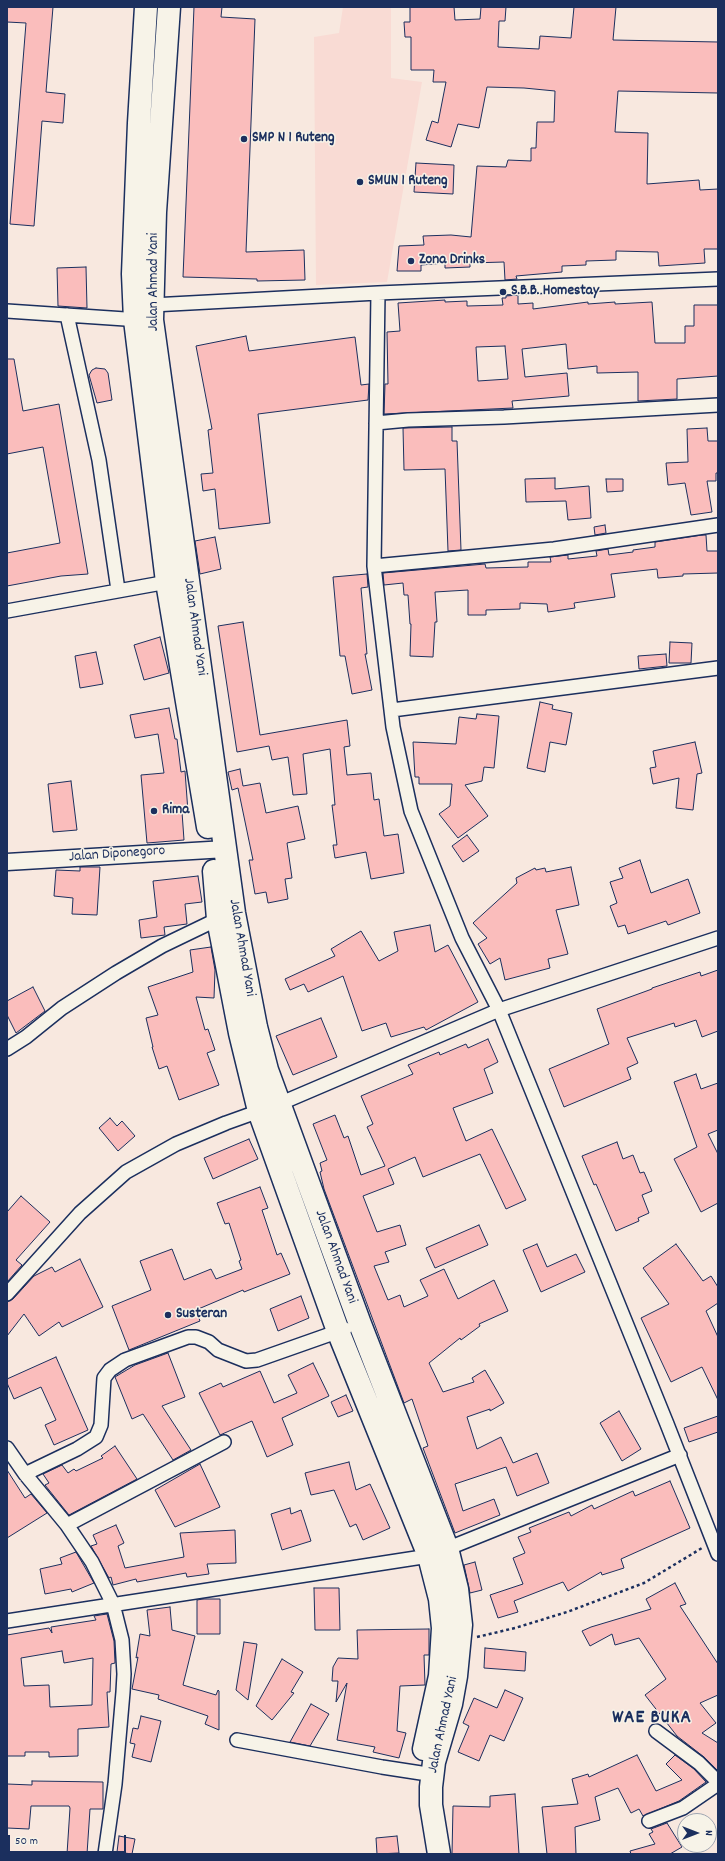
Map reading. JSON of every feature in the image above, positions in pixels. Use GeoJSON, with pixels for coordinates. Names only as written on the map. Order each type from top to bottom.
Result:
{"type":"FeatureCollection","features":[{"type":"Feature","properties":{"kind":"highway","name":"Jalan Ahmad Yani"},"geometry":{"type":"LineString","coordinates":[[146,7],[139,123],[133,274],[146,315],[177,580],[219,849],[234,913],[256,1027],[267,1070],[360,1324],[438,1552],[443,1628],[440,1676],[420,1801],[426,1854]]}},
{"type":"Feature","properties":{"kind":"highway","name":"Jalan Ahmad Yani"},"geometry":{"type":"LineString","coordinates":[[146,315],[155,212],[169,7]]}},
{"type":"Feature","properties":{"kind":"highway"},"geometry":{"type":"LineString","coordinates":[[139,123],[161,122]]}},
{"type":"Feature","properties":{"kind":"highway","name":"Jalan Ahmad Yani"},"geometry":{"type":"LineString","coordinates":[[219,849],[218,919],[240,1033],[259,1111],[338,1331],[438,1552],[457,1589],[461,1625],[451,1704],[425,1765],[439,1854]]}},
{"type":"Feature","properties":{"kind":"street"},"geometry":{"type":"LineString","coordinates":[[7,311],[67,315],[146,315],[378,293],[718,279]]}},
{"type":"Feature","properties":{"kind":"street"},"geometry":{"type":"LineString","coordinates":[[378,293],[374,566],[393,727],[411,811],[462,938],[499,1010],[680,1455],[718,1554]]}},
{"type":"Feature","properties":{"kind":"street"},"geometry":{"type":"LineString","coordinates":[[67,315],[99,460],[118,590]]}},
{"type":"Feature","properties":{"kind":"street"},"geometry":{"type":"LineString","coordinates":[[376,423],[408,420],[504,417],[718,405]]}},
{"type":"Feature","properties":{"kind":"street"},"geometry":{"type":"LineString","coordinates":[[374,566],[554,549],[718,525]]}},
{"type":"Feature","properties":{"kind":"street"},"geometry":{"type":"LineString","coordinates":[[7,611],[177,580]]}},
{"type":"Feature","properties":{"kind":"street"},"geometry":{"type":"LineString","coordinates":[[392,710],[718,668]]}},
{"type":"Feature","properties":{"kind":"street","name":"Jalan Diponegoro"},"geometry":{"type":"LineString","coordinates":[[7,862],[219,849]]}},
{"type":"Feature","properties":{"kind":"street"},"geometry":{"type":"LineString","coordinates":[[7,1049],[62,1008],[116,973],[162,946],[218,919]]}},
{"type":"Feature","properties":{"kind":"street"},"geometry":{"type":"LineString","coordinates":[[7,1294],[80,1213],[126,1172],[176,1144],[279,1104],[499,1010],[718,938]]}},
{"type":"Feature","properties":{"kind":"street"},"geometry":{"type":"LineString","coordinates":[[25,1474],[77,1449],[96,1437],[102,1425],[104,1378],[110,1370],[125,1360],[188,1337],[196,1336],[209,1342],[218,1350],[246,1361],[257,1360],[360,1324]]}},
{"type":"Feature","properties":{"kind":"street"},"geometry":{"type":"LineString","coordinates":[[67,1525],[224,1442]]}},
{"type":"Feature","properties":{"kind":"street"},"geometry":{"type":"LineString","coordinates":[[7,1448],[25,1474],[67,1525],[92,1562],[113,1604],[122,1640],[124,1674],[115,1784],[105,1854]]}},
{"type":"Feature","properties":{"kind":"street"},"geometry":{"type":"LineString","coordinates":[[7,1621],[438,1552],[680,1455]]}},
{"type":"Feature","properties":{"kind":"street"},"geometry":{"type":"LineString","coordinates":[[649,1821],[683,1808],[718,1783],[699,1763],[656,1731]]}},
{"type":"Feature","properties":{"kind":"street"},"geometry":{"type":"LineString","coordinates":[[237,1740],[382,1767],[425,1765]]}},
{"type":"Feature","properties":{"kind":"path"},"geometry":{"type":"LineString","coordinates":[[460,1639],[479,1637],[515,1628],[568,1612],[644,1583],[714,1541]]}},
{"type":"Feature","properties":{"kind":"shaded area","name":"SMUN 1 Ruteng"},"geometry":{"type":"Polygon","coordinates":[[[343,7],[391,7],[391,78],[422,82],[387,282],[316,285],[314,37],[339,33],[343,7]]]}},
{"type":"Feature","properties":{"kind":"building"},"geometry":{"type":"Polygon","coordinates":[[[7,7],[53,7],[46,92],[65,94],[63,123],[42,121],[34,226],[10,224],[26,23],[7,22],[7,7]]]}},
{"type":"Feature","properties":{"kind":"building"},"geometry":{"type":"Polygon","coordinates":[[[194,7],[222,7],[221,17],[255,19],[246,252],[304,250],[305,280],[257,281],[257,279],[183,277],[194,7]]]}},
{"type":"Feature","properties":{"kind":"building"},"geometry":{"type":"Polygon","coordinates":[[[410,7],[454,7],[455,20],[480,19],[481,7],[506,7],[505,21],[499,21],[498,47],[539,49],[540,36],[571,38],[574,7],[616,7],[613,40],[718,42],[718,93],[618,91],[615,132],[648,133],[647,184],[699,180],[700,190],[718,189],[718,249],[704,249],[705,263],[659,266],[658,252],[616,251],[616,260],[586,261],[586,265],[562,266],[562,272],[516,276],[517,279],[505,280],[504,262],[470,263],[470,267],[445,268],[445,263],[421,265],[421,271],[397,271],[399,246],[424,245],[423,236],[451,235],[471,237],[477,166],[506,167],[508,160],[531,161],[531,148],[536,148],[537,122],[554,122],[555,91],[487,87],[479,128],[458,124],[451,147],[426,140],[432,121],[438,123],[446,82],[433,82],[434,70],[411,70],[411,37],[405,37],[404,22],[410,22],[410,7]]]}},
{"type":"Feature","properties":{"kind":"building"},"geometry":{"type":"Polygon","coordinates":[[[416,163],[454,165],[453,194],[414,192],[416,163]]]}},
{"type":"Feature","properties":{"kind":"building"},"geometry":{"type":"Polygon","coordinates":[[[86,267],[87,308],[58,306],[57,268],[86,267]]]}},
{"type":"Feature","properties":{"kind":"building"},"geometry":{"type":"Polygon","coordinates":[[[518,295],[518,304],[533,303],[533,309],[588,302],[588,304],[615,302],[615,304],[652,302],[655,343],[685,343],[685,326],[694,326],[694,305],[718,305],[718,376],[677,379],[677,399],[638,401],[638,372],[597,373],[597,366],[568,369],[566,344],[522,349],[525,377],[567,373],[569,396],[512,401],[513,408],[384,414],[385,384],[388,384],[387,332],[400,331],[398,303],[445,300],[445,302],[467,301],[467,306],[503,305],[502,298],[506,298],[506,296],[518,295]],[[505,346],[476,347],[478,381],[508,379],[505,346]]]}},
{"type":"Feature","properties":{"kind":"building"},"geometry":{"type":"Polygon","coordinates":[[[246,336],[249,351],[355,337],[361,385],[369,384],[368,400],[258,414],[270,523],[219,529],[215,489],[203,491],[201,474],[213,473],[208,430],[212,429],[196,346],[246,336]]]}},
{"type":"Feature","properties":{"kind":"building"},"geometry":{"type":"Polygon","coordinates":[[[7,359],[14,359],[23,411],[59,404],[88,574],[61,576],[7,586],[7,553],[60,543],[43,447],[7,454],[7,359]]]}},
{"type":"Feature","properties":{"kind":"building"},"geometry":{"type":"Polygon","coordinates":[[[96,368],[105,369],[108,373],[112,400],[97,403],[89,375],[92,370],[96,368]]]}},
{"type":"Feature","properties":{"kind":"building"},"geometry":{"type":"Polygon","coordinates":[[[452,427],[452,441],[457,441],[461,550],[448,551],[445,469],[404,470],[403,428],[452,427]]]}},
{"type":"Feature","properties":{"kind":"building"},"geometry":{"type":"Polygon","coordinates":[[[707,428],[708,441],[718,441],[718,473],[716,473],[716,481],[707,481],[712,512],[691,515],[685,483],[668,485],[666,463],[688,462],[687,429],[707,428]]]}},
{"type":"Feature","properties":{"kind":"building"},"geometry":{"type":"Polygon","coordinates":[[[555,478],[555,489],[589,486],[591,518],[568,520],[566,501],[526,502],[525,479],[555,478]]]}},
{"type":"Feature","properties":{"kind":"building"},"geometry":{"type":"Polygon","coordinates":[[[606,479],[623,479],[623,491],[607,492],[606,479]]]}},
{"type":"Feature","properties":{"kind":"building"},"geometry":{"type":"Polygon","coordinates":[[[605,525],[606,533],[595,535],[594,527],[605,525]]]}},
{"type":"Feature","properties":{"kind":"building"},"geometry":{"type":"Polygon","coordinates":[[[706,535],[707,551],[718,551],[718,573],[683,574],[683,576],[658,578],[657,569],[611,574],[615,597],[574,603],[575,608],[548,612],[547,604],[520,603],[520,609],[486,610],[486,615],[468,615],[468,590],[435,592],[437,622],[435,622],[433,657],[410,656],[411,624],[408,595],[404,595],[403,583],[384,585],[383,573],[485,564],[486,568],[528,567],[528,562],[551,562],[550,557],[568,555],[568,559],[597,556],[596,551],[608,549],[609,555],[633,552],[633,550],[655,547],[655,542],[706,535]]]}},
{"type":"Feature","properties":{"kind":"building"},"geometry":{"type":"Polygon","coordinates":[[[215,537],[221,569],[200,574],[195,541],[215,537]]]}},
{"type":"Feature","properties":{"kind":"building"},"geometry":{"type":"Polygon","coordinates":[[[367,574],[368,587],[361,588],[367,654],[365,654],[372,690],[352,694],[345,656],[340,656],[333,577],[367,574]]]}},
{"type":"Feature","properties":{"kind":"building"},"geometry":{"type":"Polygon","coordinates":[[[243,622],[260,735],[347,720],[350,746],[344,747],[347,775],[371,773],[374,800],[379,799],[384,836],[398,834],[404,873],[371,879],[366,852],[335,858],[333,845],[337,845],[332,805],[335,805],[330,749],[303,754],[307,794],[293,795],[288,757],[272,760],[269,746],[237,752],[218,626],[243,622]]]}},
{"type":"Feature","properties":{"kind":"building"},"geometry":{"type":"Polygon","coordinates":[[[160,637],[169,673],[144,680],[134,645],[160,637]]]}},
{"type":"Feature","properties":{"kind":"building"},"geometry":{"type":"Polygon","coordinates":[[[670,642],[692,643],[691,663],[669,663],[670,642]]]}},
{"type":"Feature","properties":{"kind":"building"},"geometry":{"type":"Polygon","coordinates":[[[96,652],[103,684],[80,688],[75,656],[96,652]]]}},
{"type":"Feature","properties":{"kind":"building"},"geometry":{"type":"Polygon","coordinates":[[[666,654],[667,666],[639,669],[638,656],[666,654]]]}},
{"type":"Feature","properties":{"kind":"building"},"geometry":{"type":"Polygon","coordinates":[[[540,702],[553,705],[552,709],[572,713],[566,745],[550,742],[545,772],[527,768],[540,702]]]}},
{"type":"Feature","properties":{"kind":"building"},"geometry":{"type":"Polygon","coordinates":[[[169,708],[175,739],[177,739],[181,772],[185,771],[188,812],[182,812],[184,840],[147,843],[141,775],[164,773],[158,734],[135,738],[130,715],[169,708]]]}},
{"type":"Feature","properties":{"kind":"building"},"geometry":{"type":"Polygon","coordinates":[[[477,714],[499,716],[494,768],[484,767],[482,781],[465,785],[488,816],[458,838],[439,814],[450,806],[452,784],[419,784],[419,777],[415,777],[413,742],[456,744],[459,717],[476,719],[477,714]]]}},
{"type":"Feature","properties":{"kind":"building"},"geometry":{"type":"Polygon","coordinates":[[[695,742],[702,773],[697,774],[693,810],[676,808],[679,778],[653,784],[650,768],[656,767],[653,751],[695,742]]]}},
{"type":"Feature","properties":{"kind":"building"},"geometry":{"type":"Polygon","coordinates":[[[240,769],[243,786],[260,783],[266,813],[298,806],[305,839],[287,843],[292,878],[285,879],[288,899],[268,903],[266,892],[255,894],[249,860],[253,860],[238,788],[232,790],[228,772],[240,769]]]}},
{"type":"Feature","properties":{"kind":"building"},"geometry":{"type":"Polygon","coordinates":[[[71,781],[77,830],[53,832],[48,784],[71,781]]]}},
{"type":"Feature","properties":{"kind":"building"},"geometry":{"type":"Polygon","coordinates":[[[467,835],[479,851],[463,862],[452,846],[467,835]]]}},
{"type":"Feature","properties":{"kind":"building"},"geometry":{"type":"Polygon","coordinates":[[[640,860],[651,893],[688,879],[700,913],[668,925],[666,921],[628,934],[625,925],[618,927],[610,906],[617,903],[610,882],[623,878],[619,868],[640,860]]]}},
{"type":"Feature","properties":{"kind":"building"},"geometry":{"type":"Polygon","coordinates":[[[80,867],[100,867],[97,915],[72,914],[73,898],[54,896],[56,870],[80,871],[80,867]]]}},
{"type":"Feature","properties":{"kind":"building"},"geometry":{"type":"Polygon","coordinates":[[[571,867],[579,905],[556,910],[568,954],[548,959],[550,968],[505,980],[500,958],[490,964],[478,944],[487,938],[473,923],[517,883],[516,878],[535,868],[536,870],[545,868],[546,872],[571,867]]]}},
{"type":"Feature","properties":{"kind":"building"},"geometry":{"type":"Polygon","coordinates":[[[198,876],[202,902],[185,904],[187,924],[164,927],[165,935],[141,938],[139,920],[157,917],[153,881],[198,876]]]}},
{"type":"Feature","properties":{"kind":"building"},"geometry":{"type":"Polygon","coordinates":[[[430,925],[435,952],[448,945],[478,1002],[426,1030],[424,1027],[391,1037],[386,1023],[362,1031],[343,976],[308,992],[304,984],[290,990],[285,979],[335,956],[331,949],[361,931],[379,961],[398,951],[394,932],[430,925]]]}},
{"type":"Feature","properties":{"kind":"building"},"geometry":{"type":"Polygon","coordinates":[[[211,947],[215,970],[214,998],[196,997],[205,1030],[208,1029],[215,1050],[207,1053],[219,1085],[179,1100],[167,1066],[159,1069],[152,1047],[146,1018],[158,1015],[148,987],[193,972],[190,950],[211,947]]]}},
{"type":"Feature","properties":{"kind":"building"},"geometry":{"type":"Polygon","coordinates":[[[718,970],[718,1031],[702,1037],[696,1020],[675,1027],[674,1023],[627,1038],[638,1063],[627,1068],[631,1079],[564,1107],[549,1069],[609,1044],[597,1009],[700,972],[701,976],[718,970]]]}},
{"type":"Feature","properties":{"kind":"building"},"geometry":{"type":"Polygon","coordinates":[[[33,987],[45,1011],[16,1033],[7,1015],[7,1001],[33,987]]]}},
{"type":"Feature","properties":{"kind":"building"},"geometry":{"type":"Polygon","coordinates":[[[321,1018],[337,1057],[293,1075],[276,1036],[321,1018]]]}},
{"type":"Feature","properties":{"kind":"building"},"geometry":{"type":"Polygon","coordinates":[[[488,1039],[498,1062],[484,1069],[493,1093],[453,1108],[466,1141],[492,1129],[526,1200],[506,1209],[480,1154],[423,1177],[415,1157],[388,1169],[394,1184],[363,1196],[377,1232],[400,1225],[406,1245],[385,1252],[389,1262],[374,1266],[388,1300],[400,1295],[404,1307],[428,1296],[420,1280],[444,1269],[458,1299],[494,1280],[508,1311],[479,1324],[480,1326],[461,1340],[460,1338],[429,1363],[443,1392],[474,1382],[472,1378],[485,1370],[504,1403],[490,1411],[490,1409],[467,1417],[477,1449],[501,1437],[513,1463],[537,1453],[549,1483],[517,1496],[506,1467],[455,1484],[463,1511],[494,1499],[500,1515],[455,1533],[423,1448],[428,1446],[412,1399],[404,1403],[324,1189],[320,1172],[322,1171],[320,1163],[327,1160],[313,1124],[335,1115],[344,1138],[348,1136],[361,1175],[385,1166],[367,1127],[373,1124],[361,1096],[413,1074],[408,1065],[439,1052],[440,1055],[466,1044],[468,1048],[488,1039]]]}},
{"type":"Feature","properties":{"kind":"building"},"geometry":{"type":"Polygon","coordinates":[[[696,1074],[701,1089],[718,1083],[718,1130],[708,1134],[718,1154],[718,1203],[701,1212],[674,1159],[697,1147],[674,1082],[696,1074]]]}},
{"type":"Feature","properties":{"kind":"building"},"geometry":{"type":"Polygon","coordinates":[[[110,1118],[117,1126],[122,1121],[135,1136],[118,1151],[99,1128],[110,1118]]]}},
{"type":"Feature","properties":{"kind":"building"},"geometry":{"type":"Polygon","coordinates":[[[249,1139],[258,1159],[213,1179],[204,1158],[249,1139]]]}},
{"type":"Feature","properties":{"kind":"building"},"geometry":{"type":"Polygon","coordinates":[[[617,1142],[623,1159],[633,1155],[640,1173],[644,1172],[652,1191],[642,1195],[649,1213],[638,1218],[639,1221],[616,1231],[582,1156],[617,1142]]]}},
{"type":"Feature","properties":{"kind":"building"},"geometry":{"type":"Polygon","coordinates":[[[260,1187],[268,1208],[262,1210],[277,1255],[281,1253],[290,1274],[244,1292],[243,1290],[196,1310],[200,1321],[129,1350],[112,1306],[151,1290],[140,1261],[172,1249],[184,1280],[211,1269],[216,1279],[242,1269],[239,1261],[241,1260],[229,1223],[225,1224],[217,1203],[260,1187]]]}},
{"type":"Feature","properties":{"kind":"building"},"geometry":{"type":"Polygon","coordinates":[[[21,1196],[50,1222],[16,1260],[22,1265],[7,1282],[7,1212],[21,1196]]]}},
{"type":"Feature","properties":{"kind":"building"},"geometry":{"type":"Polygon","coordinates":[[[479,1225],[488,1245],[435,1268],[426,1248],[479,1225]]]}},
{"type":"Feature","properties":{"kind":"building"},"geometry":{"type":"Polygon","coordinates":[[[537,1244],[547,1267],[576,1254],[585,1272],[541,1292],[523,1250],[537,1244]]]}},
{"type":"Feature","properties":{"kind":"building"},"geometry":{"type":"Polygon","coordinates":[[[676,1244],[703,1281],[711,1276],[718,1287],[718,1303],[706,1311],[718,1337],[718,1400],[702,1367],[671,1382],[641,1318],[669,1304],[643,1268],[676,1244]]]}},
{"type":"Feature","properties":{"kind":"building"},"geometry":{"type":"Polygon","coordinates":[[[80,1259],[103,1307],[62,1327],[59,1322],[39,1336],[24,1314],[7,1336],[7,1302],[13,1299],[34,1276],[52,1267],[55,1272],[80,1259]]]}},
{"type":"Feature","properties":{"kind":"building"},"geometry":{"type":"Polygon","coordinates":[[[301,1296],[309,1318],[278,1331],[270,1309],[301,1296]]]}},
{"type":"Feature","properties":{"kind":"building"},"geometry":{"type":"Polygon","coordinates":[[[168,1353],[185,1397],[162,1406],[191,1450],[173,1460],[143,1414],[132,1419],[115,1377],[135,1365],[168,1353]]]}},
{"type":"Feature","properties":{"kind":"building"},"geometry":{"type":"Polygon","coordinates":[[[56,1357],[88,1430],[54,1445],[45,1425],[56,1420],[41,1387],[14,1399],[7,1383],[7,1379],[56,1357]]]}},
{"type":"Feature","properties":{"kind":"building"},"geometry":{"type":"Polygon","coordinates":[[[313,1363],[329,1396],[282,1418],[293,1445],[267,1457],[252,1421],[220,1435],[199,1393],[221,1383],[223,1387],[260,1371],[274,1403],[297,1393],[288,1375],[313,1363]]]}},
{"type":"Feature","properties":{"kind":"building"},"geometry":{"type":"Polygon","coordinates":[[[346,1395],[353,1411],[338,1417],[331,1402],[346,1395]]]}},
{"type":"Feature","properties":{"kind":"building"},"geometry":{"type":"Polygon","coordinates":[[[619,1411],[641,1449],[622,1461],[600,1423],[619,1411]]]}},
{"type":"Feature","properties":{"kind":"building"},"geometry":{"type":"Polygon","coordinates":[[[718,1416],[718,1432],[689,1442],[684,1428],[718,1416]]]}},
{"type":"Feature","properties":{"kind":"building"},"geometry":{"type":"Polygon","coordinates":[[[115,1446],[137,1479],[69,1515],[45,1485],[49,1483],[43,1474],[62,1465],[68,1473],[74,1469],[76,1471],[103,1458],[101,1456],[115,1446]]]}},
{"type":"Feature","properties":{"kind":"building"},"geometry":{"type":"Polygon","coordinates":[[[349,1462],[356,1490],[370,1484],[390,1528],[363,1540],[356,1524],[350,1527],[334,1490],[311,1495],[305,1473],[349,1462]]]}},
{"type":"Feature","properties":{"kind":"building"},"geometry":{"type":"Polygon","coordinates":[[[200,1464],[220,1507],[175,1527],[155,1490],[200,1464]]]}},
{"type":"Feature","properties":{"kind":"building"},"geometry":{"type":"Polygon","coordinates":[[[7,1470],[25,1498],[31,1494],[47,1513],[7,1538],[7,1470]]]}},
{"type":"Feature","properties":{"kind":"building"},"geometry":{"type":"Polygon","coordinates":[[[670,1481],[690,1528],[621,1559],[624,1568],[602,1575],[601,1572],[568,1591],[563,1582],[514,1601],[518,1612],[498,1618],[490,1595],[523,1584],[513,1558],[525,1553],[518,1537],[531,1532],[529,1528],[569,1512],[571,1516],[592,1505],[594,1509],[633,1491],[635,1496],[670,1481]]]}},
{"type":"Feature","properties":{"kind":"building"},"geometry":{"type":"Polygon","coordinates":[[[290,1508],[291,1514],[301,1510],[311,1541],[282,1550],[271,1514],[290,1508]]]}},
{"type":"Feature","properties":{"kind":"building"},"geometry":{"type":"Polygon","coordinates":[[[116,1525],[124,1543],[118,1546],[125,1568],[184,1557],[180,1533],[235,1530],[236,1563],[207,1564],[209,1574],[187,1577],[186,1573],[137,1582],[136,1579],[113,1585],[111,1577],[109,1578],[91,1546],[97,1544],[93,1535],[116,1525]]]}},
{"type":"Feature","properties":{"kind":"building"},"geometry":{"type":"Polygon","coordinates":[[[76,1552],[94,1583],[72,1592],[71,1589],[45,1594],[40,1569],[62,1564],[60,1558],[76,1552]]]}},
{"type":"Feature","properties":{"kind":"building"},"geometry":{"type":"Polygon","coordinates":[[[475,1562],[482,1590],[470,1593],[464,1565],[475,1562]]]}},
{"type":"Feature","properties":{"kind":"building"},"geometry":{"type":"Polygon","coordinates":[[[675,1583],[686,1604],[680,1606],[718,1664],[718,1695],[700,1703],[716,1723],[702,1733],[718,1743],[718,1771],[704,1757],[677,1736],[645,1695],[666,1679],[639,1638],[615,1645],[612,1634],[590,1646],[582,1631],[651,1609],[646,1599],[675,1583]]]}},
{"type":"Feature","properties":{"kind":"building"},"geometry":{"type":"Polygon","coordinates":[[[314,1588],[339,1588],[340,1630],[315,1630],[314,1588]]]}},
{"type":"Feature","properties":{"kind":"building"},"geometry":{"type":"Polygon","coordinates":[[[220,1599],[220,1634],[197,1634],[197,1600],[220,1599]]]}},
{"type":"Feature","properties":{"kind":"building"},"geometry":{"type":"Polygon","coordinates":[[[170,1607],[172,1630],[195,1636],[183,1685],[216,1695],[218,1690],[219,1691],[219,1730],[205,1724],[208,1716],[158,1699],[159,1695],[132,1689],[138,1657],[136,1658],[140,1634],[150,1636],[147,1610],[170,1607]]]}},
{"type":"Feature","properties":{"kind":"building"},"geometry":{"type":"Polygon","coordinates":[[[107,1614],[114,1641],[115,1663],[111,1664],[110,1692],[107,1692],[109,1727],[78,1729],[78,1756],[49,1757],[49,1752],[25,1752],[25,1756],[7,1756],[7,1635],[49,1628],[52,1633],[51,1627],[96,1620],[94,1616],[107,1614]],[[62,1651],[21,1658],[24,1686],[49,1685],[50,1707],[92,1705],[93,1658],[64,1663],[62,1651]]]}},
{"type":"Feature","properties":{"kind":"building"},"geometry":{"type":"Polygon","coordinates":[[[429,1629],[429,1655],[424,1655],[425,1685],[400,1686],[397,1731],[406,1733],[399,1758],[373,1752],[375,1747],[337,1740],[347,1683],[336,1702],[338,1681],[332,1681],[333,1667],[338,1658],[358,1659],[357,1630],[429,1629]]]}},
{"type":"Feature","properties":{"kind":"building"},"geometry":{"type":"Polygon","coordinates":[[[244,1642],[257,1644],[248,1700],[236,1690],[244,1642]]]}},
{"type":"Feature","properties":{"kind":"building"},"geometry":{"type":"Polygon","coordinates":[[[485,1648],[526,1652],[525,1671],[484,1668],[485,1648]]]}},
{"type":"Feature","properties":{"kind":"building"},"geometry":{"type":"Polygon","coordinates":[[[282,1659],[303,1672],[291,1692],[294,1693],[272,1720],[256,1706],[282,1659]]]}},
{"type":"Feature","properties":{"kind":"building"},"geometry":{"type":"Polygon","coordinates":[[[505,1690],[523,1698],[504,1741],[490,1735],[479,1761],[458,1752],[469,1726],[463,1723],[474,1698],[497,1708],[505,1690]]]}},
{"type":"Feature","properties":{"kind":"building"},"geometry":{"type":"Polygon","coordinates":[[[311,1704],[329,1714],[310,1746],[290,1742],[311,1704]]]}},
{"type":"Feature","properties":{"kind":"building"},"geometry":{"type":"Polygon","coordinates":[[[141,1716],[161,1721],[151,1762],[132,1757],[135,1744],[130,1743],[133,1728],[138,1729],[141,1716]]]}},
{"type":"Feature","properties":{"kind":"building"},"geometry":{"type":"Polygon","coordinates":[[[637,1755],[656,1791],[682,1780],[666,1764],[675,1755],[694,1769],[706,1782],[679,1801],[643,1816],[639,1809],[631,1813],[618,1788],[595,1797],[600,1820],[575,1827],[576,1854],[547,1854],[542,1807],[578,1804],[572,1779],[588,1774],[589,1777],[637,1755]]]}},
{"type":"Feature","properties":{"kind":"building"},"geometry":{"type":"Polygon","coordinates":[[[32,1781],[103,1782],[103,1809],[90,1809],[87,1854],[67,1854],[69,1806],[31,1806],[29,1829],[7,1828],[7,1784],[32,1785],[32,1781]]]}},
{"type":"Feature","properties":{"kind":"building"},"geometry":{"type":"Polygon","coordinates":[[[515,1794],[519,1854],[452,1854],[453,1806],[490,1807],[490,1796],[515,1794]]]}},
{"type":"Feature","properties":{"kind":"building"},"geometry":{"type":"Polygon","coordinates":[[[667,1823],[677,1839],[677,1850],[670,1854],[631,1854],[630,1851],[655,1844],[649,1834],[653,1832],[651,1829],[667,1823]]]}},
{"type":"Feature","properties":{"kind":"building"},"geometry":{"type":"Polygon","coordinates":[[[119,1836],[135,1839],[132,1854],[117,1852],[119,1836]]]}},
{"type":"Feature","properties":{"kind":"building"},"geometry":{"type":"Polygon","coordinates":[[[397,1836],[399,1853],[377,1854],[376,1838],[397,1836]]]}},
{"type":"Feature","properties":{"kind":"place","name":"SMP N 1 Ruteng"},"geometry":{"type":"Point","coordinates":[244,139]}},
{"type":"Feature","properties":{"kind":"place","name":"SMUN 1 Ruteng"},"geometry":{"type":"Point","coordinates":[360,182]}},
{"type":"Feature","properties":{"kind":"place","name":"Zona Drinks"},"geometry":{"type":"Point","coordinates":[411,261]}},
{"type":"Feature","properties":{"kind":"place","name":"S.B.B. Homestay"},"geometry":{"type":"Point","coordinates":[503,292]}},
{"type":"Feature","properties":{"kind":"place","name":"Rima"},"geometry":{"type":"Point","coordinates":[154,811]}},
{"type":"Feature","properties":{"kind":"place","name":"Susteran"},"geometry":{"type":"Point","coordinates":[168,1315]}},
{"type":"Feature","properties":{"kind":"district","name":"WAE BUKA"},"geometry":{"type":"Point","coordinates":[652,1719]}}]}
